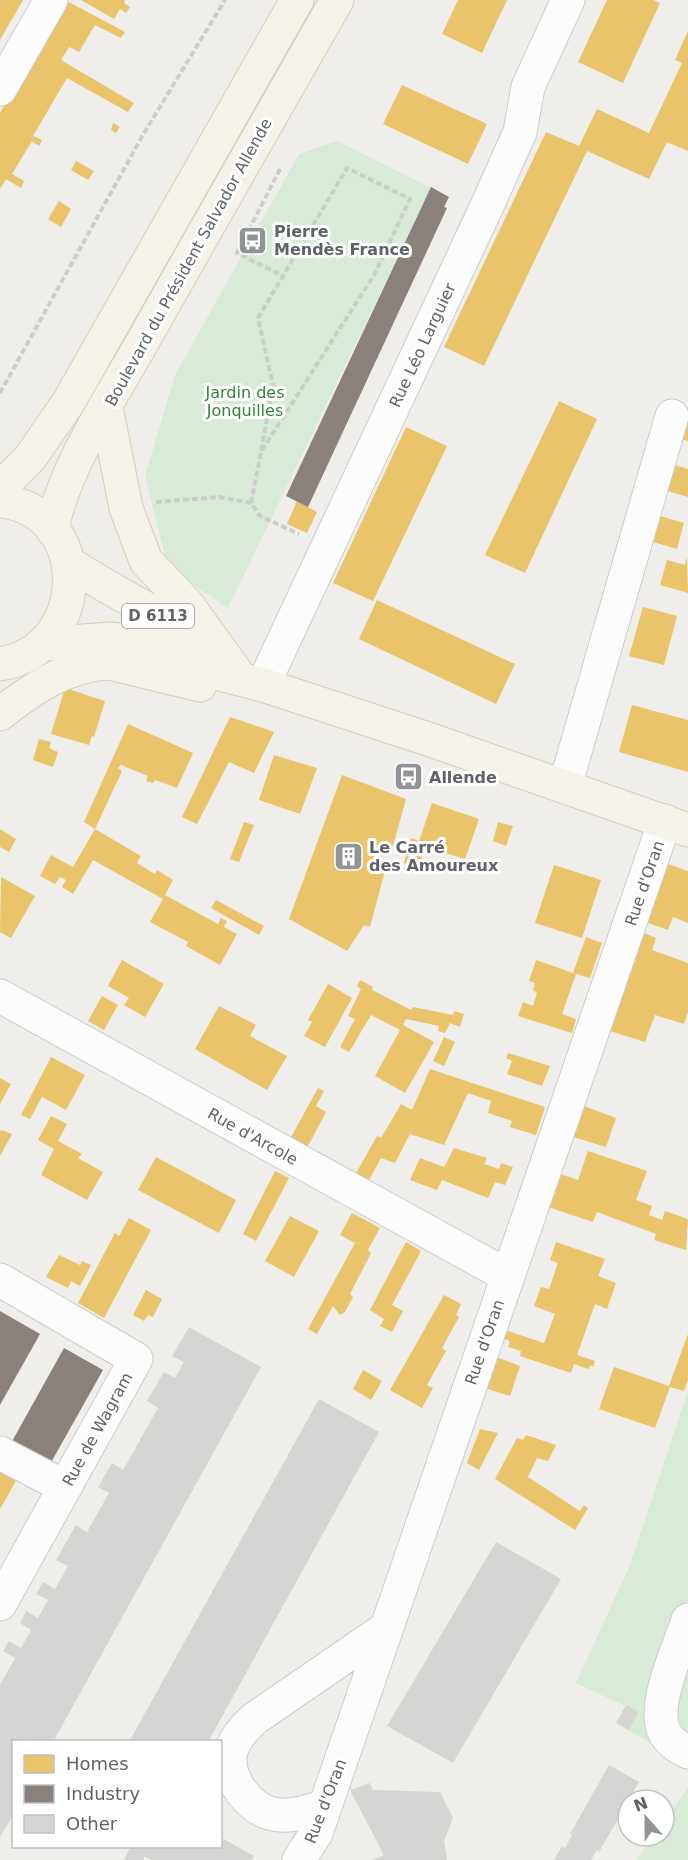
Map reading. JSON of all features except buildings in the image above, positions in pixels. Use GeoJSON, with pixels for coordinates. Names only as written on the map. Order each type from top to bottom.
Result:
{"type":"FeatureCollection","features":[{"type":"Feature","properties":{"kind":"main road","name":"Boulevard du Président Salvador Allende"},"geometry":{"type":"LineString","coordinates":[[0,488],[30,458],[69,403],[297,0]]}},
{"type":"Feature","properties":{"kind":"main road","name":"Boulevard du Président Salvador Allende"},"geometry":{"type":"LineString","coordinates":[[52,530],[57,506],[69,477],[106,407],[337,0]]}},
{"type":"Feature","properties":{"kind":"main road"},"geometry":{"type":"LineString","coordinates":[[0,714],[62,673],[97,663],[109,663],[170,676],[214,689],[252,682],[187,604],[147,561],[126,508],[106,407]]}},
{"type":"Feature","properties":{"kind":"main road"},"geometry":{"type":"LineString","coordinates":[[0,501],[23,507],[39,517],[52,530],[68,562],[71,585],[67,607],[58,627],[43,644],[27,656],[0,664]]}},
{"type":"Feature","properties":{"kind":"main road","name":"D 6113"},"geometry":{"type":"LineString","coordinates":[[68,562],[93,580],[188,633],[252,682]]}},
{"type":"Feature","properties":{"kind":"main road","name":"D 6113"},"geometry":{"type":"LineString","coordinates":[[43,644],[110,639],[141,642],[208,671],[252,682],[565,786],[676,826]]}},
{"type":"Feature","properties":{"kind":"street"},"geometry":{"type":"LineString","coordinates":[[0,89],[51,0]]}},
{"type":"Feature","properties":{"kind":"street","name":"Rue Léo Larguier"},"geometry":{"type":"LineString","coordinates":[[252,682],[326,548],[520,132],[528,87],[568,0]]}},
{"type":"Feature","properties":{"kind":"street"},"geometry":{"type":"LineString","coordinates":[[565,786],[672,416]]}},
{"type":"Feature","properties":{"kind":"street","name":"Rue d'Oran"},"geometry":{"type":"LineString","coordinates":[[299,1860],[316,1833],[506,1275],[676,826]]}},
{"type":"Feature","properties":{"kind":"street","name":"Rue d'Arcole"},"geometry":{"type":"LineString","coordinates":[[0,996],[506,1275]]}},
{"type":"Feature","properties":{"kind":"street","name":"Rue de Wagram"},"geometry":{"type":"LineString","coordinates":[[0,1281],[136,1359],[0,1604]]}},
{"type":"Feature","properties":{"kind":"street"},"geometry":{"type":"LineString","coordinates":[[0,1452],[65,1487]]}},
{"type":"Feature","properties":{"kind":"street"},"geometry":{"type":"LineString","coordinates":[[688,1620],[663,1697],[661,1715],[663,1730],[673,1744],[688,1752]]}},
{"type":"Feature","properties":{"kind":"street"},"geometry":{"type":"LineString","coordinates":[[324,1807],[292,1815],[274,1815],[250,1801],[240,1790],[232,1773],[230,1758],[234,1744],[242,1729],[254,1719],[385,1629]]}},
{"type":"Feature","properties":{"kind":"path"},"geometry":{"type":"LineString","coordinates":[[0,393],[144,133],[225,0]]}},
{"type":"Feature","properties":{"kind":"path"},"geometry":{"type":"LineString","coordinates":[[281,166],[237,253],[283,276]]}},
{"type":"Feature","properties":{"kind":"path"},"geometry":{"type":"LineString","coordinates":[[261,452],[374,275],[410,199],[347,168],[258,318],[273,385],[251,502],[260,516],[326,548]]}},
{"type":"Feature","properties":{"kind":"path"},"geometry":{"type":"LineString","coordinates":[[126,508],[167,500],[219,497],[251,502]]}},
{"type":"Feature","properties":{"kind":"green space","name":"Jardin des Jonquilles"},"geometry":{"type":"Polygon","coordinates":[[[337,141],[431,188],[228,608],[168,568],[145,476],[175,375],[299,154],[337,141]]]}},
{"type":"Feature","properties":{"kind":"green space"},"geometry":{"type":"Polygon","coordinates":[[[688,1391],[688,1765],[628,1730],[638,1712],[576,1683],[630,1565],[688,1391]]]}},
{"type":"Feature","properties":{"kind":"green space"},"geometry":{"type":"Polygon","coordinates":[[[688,1788],[688,1860],[636,1860],[644,1848],[676,1848],[676,1804],[688,1788]]]}},
{"type":"Feature","properties":{"kind":"place","name":"Pierre Mendès France"},"geometry":{"type":"Point","coordinates":[253,240]}},
{"type":"Feature","properties":{"kind":"place","name":"Allende"},"geometry":{"type":"Point","coordinates":[408,777]}},
{"type":"Feature","properties":{"kind":"place","name":"Le Carré des Amoureux"},"geometry":{"type":"Point","coordinates":[348,856]}}]}
